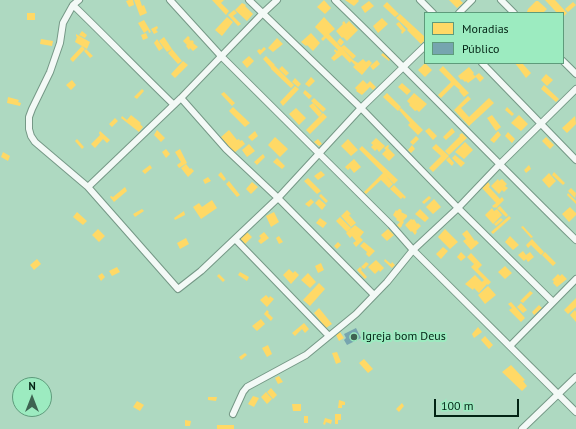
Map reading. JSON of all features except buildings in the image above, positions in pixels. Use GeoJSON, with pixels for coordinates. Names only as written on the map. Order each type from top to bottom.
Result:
{"type":"FeatureCollection","features":[{"type":"Feature","properties":{"kind":"street"},"geometry":{"type":"LineString","coordinates":[[79,0],[73,5],[63,23],[60,43],[50,72],[32,109],[28,124],[31,136],[35,142],[88,187],[178,289],[201,271],[278,198],[361,108],[424,47]]}},
{"type":"Feature","properties":{"kind":"street"},"geometry":{"type":"LineString","coordinates":[[170,0],[221,56],[576,412]]}},
{"type":"Feature","properties":{"kind":"street"},"geometry":{"type":"LineString","coordinates":[[249,0],[361,108],[458,208],[553,302]]}},
{"type":"Feature","properties":{"kind":"street"},"geometry":{"type":"LineString","coordinates":[[88,187],[174,105],[277,0]]}},
{"type":"Feature","properties":{"kind":"street"},"geometry":{"type":"LineString","coordinates":[[335,0],[404,66],[499,165],[576,240]]}},
{"type":"Feature","properties":{"kind":"street"},"geometry":{"type":"LineString","coordinates":[[420,0],[432,12]]}},
{"type":"Feature","properties":{"kind":"street"},"geometry":{"type":"LineString","coordinates":[[460,12],[472,0]]}},
{"type":"Feature","properties":{"kind":"street"},"geometry":{"type":"LineString","coordinates":[[501,0],[513,12]]}},
{"type":"Feature","properties":{"kind":"street"},"geometry":{"type":"LineString","coordinates":[[73,5],[95,25],[116,49],[174,105]]}},
{"type":"Feature","properties":{"kind":"street"},"geometry":{"type":"LineString","coordinates":[[564,62],[576,74]]}},
{"type":"Feature","properties":{"kind":"street"},"geometry":{"type":"LineString","coordinates":[[483,64],[576,160]]}},
{"type":"Feature","properties":{"kind":"street"},"geometry":{"type":"LineString","coordinates":[[233,414],[243,392],[247,387],[306,355],[356,314],[413,250],[458,208],[499,165],[576,90]]}},
{"type":"Feature","properties":{"kind":"street"},"geometry":{"type":"LineString","coordinates":[[181,98],[226,149],[278,198],[374,295]]}},
{"type":"Feature","properties":{"kind":"street"},"geometry":{"type":"LineString","coordinates":[[235,239],[329,336]]}},
{"type":"Feature","properties":{"kind":"street"},"geometry":{"type":"LineString","coordinates":[[510,346],[576,279]]}},
{"type":"Feature","properties":{"kind":"street"},"geometry":{"type":"LineString","coordinates":[[522,429],[576,377]]}},
{"type":"Feature","properties":{"kind":"place","name":"Igreja bom Deus"},"geometry":{"type":"Point","coordinates":[354,337]}}]}
